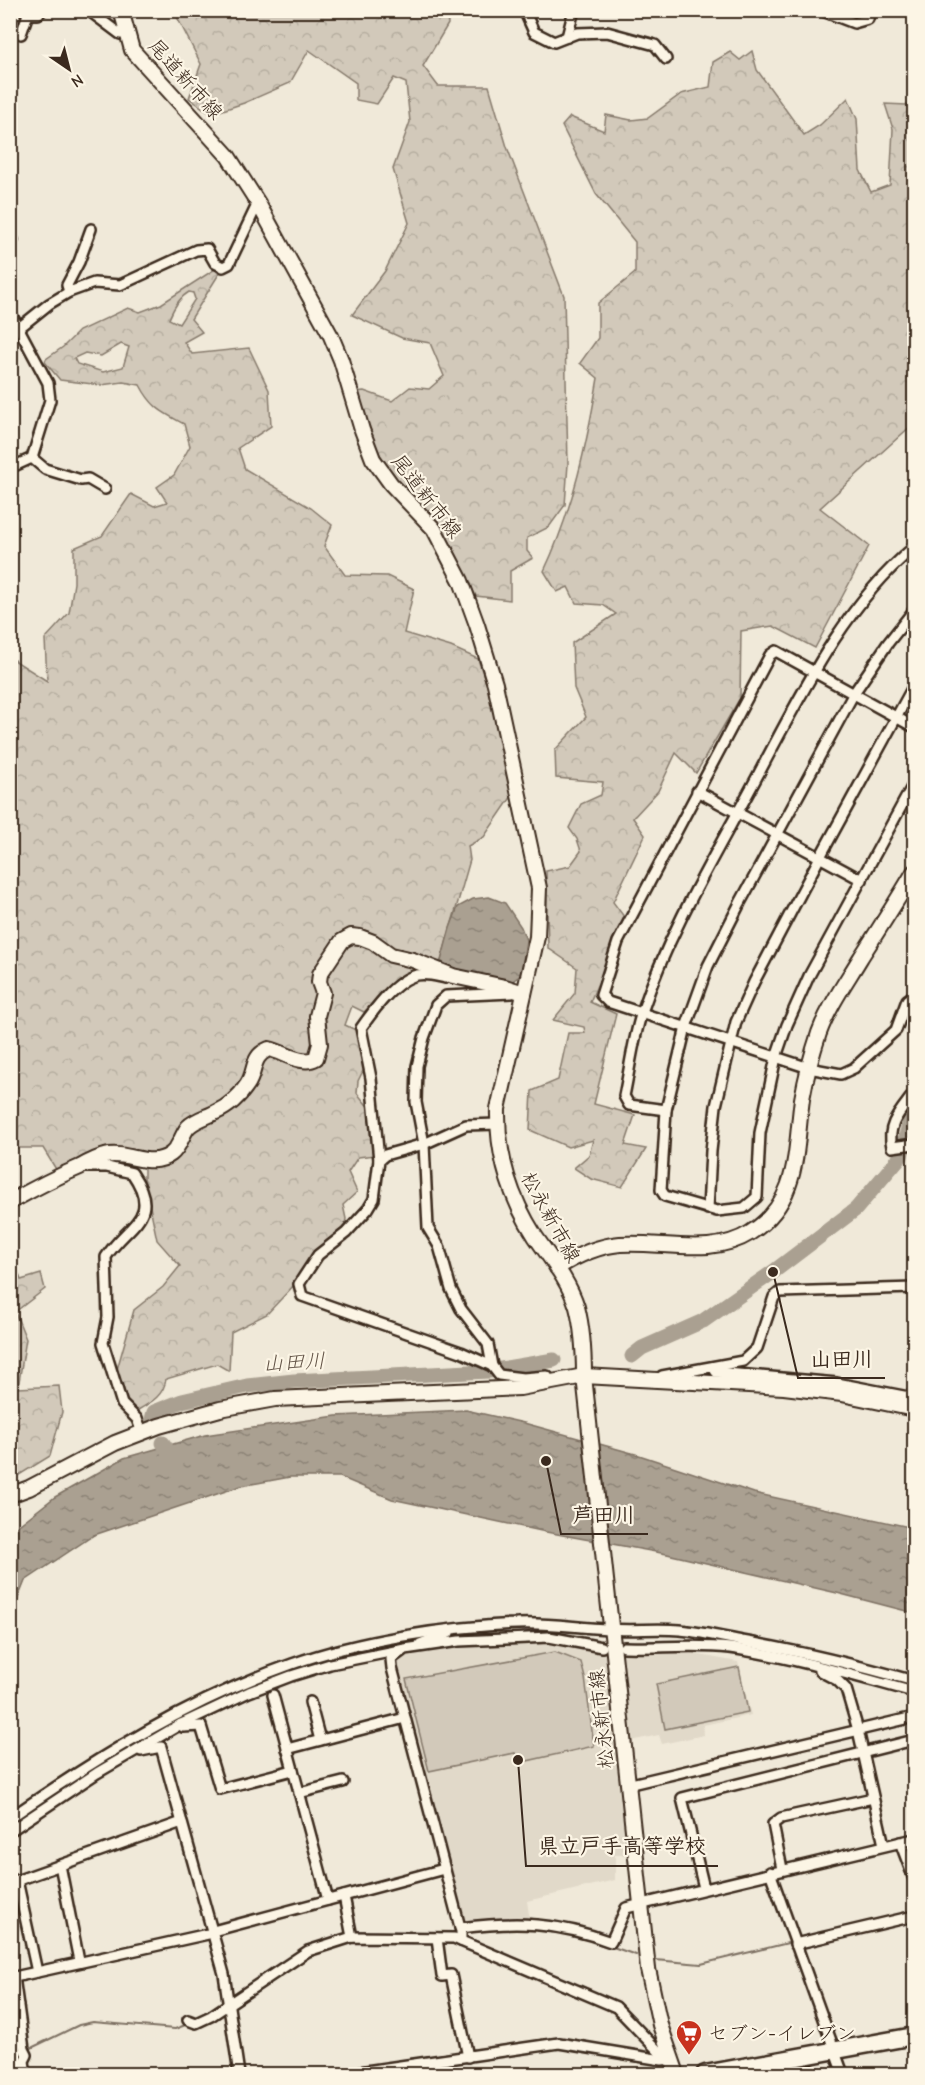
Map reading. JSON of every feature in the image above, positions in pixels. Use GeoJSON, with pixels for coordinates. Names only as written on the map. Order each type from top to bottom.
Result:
{"type":"FeatureCollection","features":[{"type":"Feature","properties":{"kind":"highway"},"geometry":{"type":"LineString","coordinates":[[705,2074],[915,2036]]}},
{"type":"Feature","properties":{"kind":"main road","name":"尾道新市線"},"geometry":{"type":"LineString","coordinates":[[122,10],[132,50],[228,156],[258,203],[331,336],[373,459],[391,484],[434,529],[461,581],[495,684],[539,888],[537,937],[524,993]]}},
{"type":"Feature","properties":{"kind":"main road"},"geometry":{"type":"LineString","coordinates":[[557,1268],[574,1257],[606,1246],[653,1244],[714,1246],[730,1243],[749,1234],[774,1214],[789,1187],[795,1161],[802,1097],[820,1032],[834,999],[915,872]]}},
{"type":"Feature","properties":{"kind":"main road"},"geometry":{"type":"LineString","coordinates":[[10,1202],[53,1178],[105,1155],[150,1161],[170,1155],[178,1148],[183,1135],[190,1126],[218,1112],[246,1086],[252,1076],[255,1060],[261,1052],[269,1048],[302,1061],[310,1062],[316,1058],[320,1044],[317,1016],[323,993],[319,982],[320,974],[342,941],[351,936],[373,942],[391,955],[413,960],[453,976],[524,993]]}},
{"type":"Feature","properties":{"kind":"main road","name":"松永新市線"},"geometry":{"type":"LineString","coordinates":[[524,993],[498,1109],[500,1154],[513,1197],[533,1233],[557,1268],[577,1306],[584,1348],[585,1383],[648,1970],[669,2059],[677,2074]]}},
{"type":"Feature","properties":{"kind":"main road"},"geometry":{"type":"LineString","coordinates":[[10,1495],[29,1488],[116,1443],[159,1426],[220,1409],[275,1399],[520,1388],[552,1383],[722,1382],[842,1394],[915,1409]]}},
{"type":"Feature","properties":{"kind":"street"},"geometry":{"type":"LineString","coordinates":[[21,34],[26,12],[38,14],[42,10]]}},
{"type":"Feature","properties":{"kind":"street"},"geometry":{"type":"LineString","coordinates":[[88,10],[120,34],[127,33]]}},
{"type":"Feature","properties":{"kind":"street"},"geometry":{"type":"LineString","coordinates":[[524,10],[534,32],[554,42],[577,33],[607,32],[656,45],[666,59]]}},
{"type":"Feature","properties":{"kind":"street"},"geometry":{"type":"LineString","coordinates":[[567,36],[574,10]]}},
{"type":"Feature","properties":{"kind":"street"},"geometry":{"type":"LineString","coordinates":[[820,10],[854,23],[868,19],[870,10]]}},
{"type":"Feature","properties":{"kind":"street"},"geometry":{"type":"LineString","coordinates":[[19,328],[49,304],[69,292],[94,283],[120,285],[196,250],[207,249],[215,263],[223,267],[229,264],[258,203]]}},
{"type":"Feature","properties":{"kind":"street"},"geometry":{"type":"LineString","coordinates":[[69,292],[67,285],[79,262],[91,229]]}},
{"type":"Feature","properties":{"kind":"street"},"geometry":{"type":"LineString","coordinates":[[10,312],[48,384],[50,400],[32,458],[10,468]]}},
{"type":"Feature","properties":{"kind":"street"},"geometry":{"type":"LineString","coordinates":[[32,458],[45,469],[81,480],[88,479],[105,489]]}},
{"type":"Feature","properties":{"kind":"street"},"geometry":{"type":"LineString","coordinates":[[666,1110],[629,1105],[624,1096],[642,1013],[673,933],[814,670],[842,625],[896,562],[915,547]]}},
{"type":"Feature","properties":{"kind":"street"},"geometry":{"type":"LineString","coordinates":[[915,610],[888,643],[854,693],[708,966],[686,1027],[666,1110],[661,1190],[665,1196],[717,1211],[744,1208],[757,1197],[760,1133],[776,1057],[787,1025],[809,976],[915,783]]}},
{"type":"Feature","properties":{"kind":"street"},"geometry":{"type":"LineString","coordinates":[[915,727],[777,651],[770,655],[618,942],[601,994],[608,1002],[809,1068],[841,1074],[854,1068],[896,1030],[907,1000],[915,995]]}},
{"type":"Feature","properties":{"kind":"street"},"geometry":{"type":"LineString","coordinates":[[708,1209],[716,1106],[736,1022],[754,982],[820,857],[915,686]]}},
{"type":"Feature","properties":{"kind":"street"},"geometry":{"type":"LineString","coordinates":[[697,791],[862,880]]}},
{"type":"Feature","properties":{"kind":"street"},"geometry":{"type":"LineString","coordinates":[[453,976],[446,978],[429,974],[406,979],[376,1007],[361,1028],[371,1078],[380,1160],[374,1199],[346,1233],[318,1255],[299,1284],[302,1296],[461,1352],[492,1366]]}},
{"type":"Feature","properties":{"kind":"street"},"geometry":{"type":"LineString","coordinates":[[524,993],[456,994],[446,996],[436,1005],[417,1066],[416,1102],[424,1144],[428,1228],[439,1246],[451,1289],[460,1309],[488,1344],[492,1366],[498,1376],[523,1378],[547,1376],[552,1383]]}},
{"type":"Feature","properties":{"kind":"street"},"geometry":{"type":"LineString","coordinates":[[915,1093],[892,1121],[889,1137],[892,1147],[915,1144]]}},
{"type":"Feature","properties":{"kind":"street"},"geometry":{"type":"LineString","coordinates":[[380,1160],[385,1155],[424,1144],[466,1125],[498,1124]]}},
{"type":"Feature","properties":{"kind":"street"},"geometry":{"type":"LineString","coordinates":[[81,1166],[107,1167],[132,1173],[141,1186],[145,1200],[137,1223],[106,1257],[108,1317],[103,1343],[122,1404],[137,1419],[142,1433]]}},
{"type":"Feature","properties":{"kind":"street"},"geometry":{"type":"LineString","coordinates":[[656,1381],[659,1377],[743,1361],[757,1348],[774,1297],[780,1292],[915,1288]]}},
{"type":"Feature","properties":{"kind":"street"},"geometry":{"type":"LineString","coordinates":[[713,1367],[717,1372],[837,1383],[915,1398]]}},
{"type":"Feature","properties":{"kind":"street"},"geometry":{"type":"LineString","coordinates":[[10,1818],[77,1771],[148,1730],[234,1687],[293,1664],[369,1643],[450,1629],[520,1623],[610,1625],[681,1630],[783,1648],[867,1667],[915,1681]]}},
{"type":"Feature","properties":{"kind":"street"},"geometry":{"type":"LineString","coordinates":[[450,1629],[449,1634],[405,1649],[391,1659],[461,1934]]}},
{"type":"Feature","properties":{"kind":"street"},"geometry":{"type":"LineString","coordinates":[[10,1831],[97,1773],[181,1724],[249,1692],[291,1676],[330,1664],[459,1641],[549,1637],[602,1647]]}},
{"type":"Feature","properties":{"kind":"street"},"geometry":{"type":"LineString","coordinates":[[624,1647],[727,1648],[806,1664],[915,1692]]}},
{"type":"Feature","properties":{"kind":"street"},"geometry":{"type":"LineString","coordinates":[[783,1648],[783,1652],[837,1680],[846,1689],[858,1730],[884,1845]]}},
{"type":"Feature","properties":{"kind":"street"},"geometry":{"type":"LineString","coordinates":[[273,1695],[328,1900]]}},
{"type":"Feature","properties":{"kind":"street"},"geometry":{"type":"LineString","coordinates":[[310,1702],[320,1740]]}},
{"type":"Feature","properties":{"kind":"street"},"geometry":{"type":"LineString","coordinates":[[627,1785],[915,1717]]}},
{"type":"Feature","properties":{"kind":"street"},"geometry":{"type":"LineString","coordinates":[[287,1749],[405,1718]]}},
{"type":"Feature","properties":{"kind":"street"},"geometry":{"type":"LineString","coordinates":[[181,1724],[183,1727],[201,1726],[220,1789],[293,1770]]}},
{"type":"Feature","properties":{"kind":"street"},"geometry":{"type":"LineString","coordinates":[[704,1888],[682,1798],[915,1740]]}},
{"type":"Feature","properties":{"kind":"street"},"geometry":{"type":"LineString","coordinates":[[135,1752],[161,1747],[224,1974],[239,2074]]}},
{"type":"Feature","properties":{"kind":"street"},"geometry":{"type":"LineString","coordinates":[[299,1793],[343,1782]]}},
{"type":"Feature","properties":{"kind":"street"},"geometry":{"type":"LineString","coordinates":[[783,1869],[773,1824],[781,1818],[873,1798]]}},
{"type":"Feature","properties":{"kind":"street"},"geometry":{"type":"LineString","coordinates":[[37,1972],[14,1881],[182,1822]]}},
{"type":"Feature","properties":{"kind":"street"},"geometry":{"type":"LineString","coordinates":[[192,2022],[308,1951],[352,1934],[454,1938],[461,1934],[513,1922],[556,1926],[611,1942],[626,1908],[640,1903],[915,1839]]}},
{"type":"Feature","properties":{"kind":"street"},"geometry":{"type":"LineString","coordinates":[[900,1842],[915,1879]]}},
{"type":"Feature","properties":{"kind":"street"},"geometry":{"type":"LineString","coordinates":[[60,1865],[79,1961]]}},
{"type":"Feature","properties":{"kind":"street"},"geometry":{"type":"LineString","coordinates":[[26,2074],[25,2052],[12,1977],[211,1932],[444,1869]]}},
{"type":"Feature","properties":{"kind":"street"},"geometry":{"type":"LineString","coordinates":[[770,1872],[843,2074]]}},
{"type":"Feature","properties":{"kind":"street"},"geometry":{"type":"LineString","coordinates":[[344,1896],[352,1934]]}},
{"type":"Feature","properties":{"kind":"street"},"geometry":{"type":"LineString","coordinates":[[795,1944],[915,1916]]}},
{"type":"Feature","properties":{"kind":"street"},"geometry":{"type":"LineString","coordinates":[[461,1934],[616,2007],[669,2059]]}},
{"type":"Feature","properties":{"kind":"street"},"geometry":{"type":"LineString","coordinates":[[437,1938],[442,1976],[451,1975],[468,2056]]}},
{"type":"Feature","properties":{"kind":"street"},"geometry":{"type":"LineString","coordinates":[[345,2074],[559,2043],[669,2059]]}},
{"type":"Feature","properties":{"kind":"shaded area"},"geometry":{"type":"Polygon","coordinates":[[[539,1639],[603,1651],[605,1655],[629,1855],[615,1855],[615,1880],[527,1901],[530,1921],[513,1919],[462,1926],[394,1665],[402,1654],[455,1646],[539,1639]]]}},
{"type":"Feature","properties":{"kind":"shaded area"},"geometry":{"type":"Polygon","coordinates":[[[667,1649],[738,1662],[751,1715],[703,1725],[704,1735],[662,1744],[659,1735],[630,1741],[620,1658],[623,1652],[667,1649]]]}},
{"type":"Feature","properties":{"kind":"green space"},"geometry":{"type":"Polygon","coordinates":[[[174,11],[447,11],[448,24],[423,66],[438,86],[489,86],[507,147],[564,296],[568,464],[565,505],[549,527],[527,538],[527,551],[533,558],[510,571],[510,600],[476,596],[447,537],[390,471],[368,435],[356,392],[364,391],[392,401],[410,387],[429,389],[444,376],[430,343],[402,338],[352,315],[385,271],[409,223],[393,169],[410,122],[406,83],[394,78],[377,104],[356,100],[356,83],[309,50],[290,83],[244,103],[211,114],[189,98],[201,64],[174,11]]]}},
{"type":"Feature","properties":{"kind":"green space"},"geometry":{"type":"Polygon","coordinates":[[[752,51],[757,70],[804,135],[820,125],[848,98],[857,119],[860,170],[871,192],[890,185],[893,129],[885,104],[907,105],[914,99],[914,427],[912,425],[820,508],[869,546],[815,648],[773,626],[741,631],[740,698],[696,773],[676,753],[658,791],[633,818],[645,835],[613,902],[625,918],[590,1002],[616,1014],[594,1104],[635,1115],[625,1145],[646,1149],[622,1187],[591,1179],[574,1168],[589,1155],[593,1140],[568,1147],[530,1130],[532,1091],[558,1080],[568,1033],[585,1033],[584,1027],[553,1020],[575,993],[577,968],[548,948],[546,871],[570,866],[581,851],[577,839],[569,828],[581,804],[601,795],[603,782],[556,778],[555,750],[586,717],[574,688],[572,643],[616,614],[603,605],[576,603],[568,587],[557,592],[544,571],[571,500],[589,427],[598,378],[580,363],[598,338],[598,303],[635,273],[635,242],[596,194],[562,126],[570,117],[604,131],[606,115],[631,120],[648,118],[681,94],[710,87],[713,62],[730,52],[740,60],[752,51]]]}},
{"type":"Feature","properties":{"kind":"green space"},"geometry":{"type":"Polygon","coordinates":[[[215,269],[219,274],[191,319],[202,332],[184,342],[192,354],[249,348],[269,390],[271,426],[238,448],[245,469],[311,508],[332,525],[324,546],[345,575],[387,576],[414,589],[404,633],[451,647],[478,659],[493,704],[512,796],[484,837],[468,846],[470,860],[441,961],[394,984],[364,1012],[352,1006],[345,1025],[360,1032],[366,1065],[358,1081],[357,1093],[370,1109],[375,1155],[358,1157],[348,1172],[357,1192],[343,1205],[346,1219],[343,1233],[267,1314],[231,1332],[229,1371],[217,1364],[166,1379],[160,1394],[138,1410],[128,1406],[116,1373],[134,1310],[163,1287],[180,1266],[157,1240],[144,1178],[144,1165],[155,1160],[131,1149],[94,1153],[57,1171],[43,1148],[12,1148],[11,1151],[11,658],[47,681],[45,639],[69,613],[74,583],[74,548],[102,536],[131,494],[154,506],[167,502],[157,487],[174,475],[190,446],[184,424],[158,409],[140,385],[123,382],[101,385],[60,380],[45,362],[46,359],[63,347],[79,331],[128,308],[140,312],[161,304],[215,269]],[[189,292],[177,304],[169,319],[179,324],[195,299],[193,293],[189,292]],[[121,344],[101,356],[85,353],[74,358],[77,364],[103,372],[123,367],[129,347],[121,344]]]}},
{"type":"Feature","properties":{"kind":"green space"},"geometry":{"type":"Polygon","coordinates":[[[11,1258],[21,1280],[41,1274],[45,1289],[15,1312],[26,1339],[18,1388],[59,1386],[62,1412],[50,1456],[11,1480],[11,1258]]]}},
{"type":"Feature","properties":{"kind":"green space"},"geometry":{"type":"Polygon","coordinates":[[[555,1652],[581,1662],[594,1746],[518,1763],[515,1753],[429,1771],[406,1679],[555,1652]]]}},
{"type":"Feature","properties":{"kind":"green space"},"geometry":{"type":"Polygon","coordinates":[[[739,1667],[748,1712],[665,1729],[656,1684],[739,1667]]]}},
{"type":"Feature","properties":{"kind":"water"},"geometry":{"type":"Polygon","coordinates":[[[489,897],[505,903],[521,927],[526,940],[521,975],[511,982],[452,969],[441,961],[458,907],[473,899],[489,897]]]}},
{"type":"Feature","properties":{"kind":"water"},"geometry":{"type":"Polygon","coordinates":[[[466,1410],[524,1423],[639,1455],[754,1493],[914,1528],[914,1613],[667,1554],[546,1532],[392,1499],[340,1477],[290,1477],[241,1486],[94,1535],[25,1581],[11,1616],[11,1531],[55,1497],[124,1458],[205,1435],[336,1416],[466,1410]]]}},
{"type":"Feature","properties":{"kind":"waterway","name":"山田川"},"geometry":{"type":"LineString","coordinates":[[632,1356],[642,1348],[703,1321],[773,1272],[856,1209],[901,1156],[914,1105]]}},
{"type":"Feature","properties":{"kind":"waterway","name":"山田川"},"geometry":{"type":"LineString","coordinates":[[152,1419],[154,1412],[182,1401],[247,1386],[294,1381],[489,1371],[554,1360]]}},
{"type":"Feature","properties":{"kind":"waterway","name":"山田川"},"geometry":{"type":"LineString","coordinates":[[163,1443],[176,1464]]}},
{"type":"Feature","properties":{"kind":"waterway"},"geometry":{"type":"LineString","coordinates":[[463,1932],[484,1930]]}},
{"type":"Feature","properties":{"kind":"waterway"},"geometry":{"type":"LineString","coordinates":[[358,1933],[406,1933]]}},
{"type":"Feature","properties":{"kind":"waterway"},"geometry":{"type":"LineString","coordinates":[[433,1933],[457,1933]]}},
{"type":"Feature","properties":{"kind":"waterway"},"geometry":{"type":"LineString","coordinates":[[655,1960],[701,1964],[792,1942]]}},
{"type":"Feature","properties":{"kind":"waterway"},"geometry":{"type":"LineString","coordinates":[[610,1946],[636,1955]]}},
{"type":"Feature","properties":{"kind":"waterway"},"geometry":{"type":"LineString","coordinates":[[27,2050],[79,2025],[93,2022],[175,2029],[188,2024]]}},
{"type":"Feature","properties":{"kind":"waterway"},"geometry":{"type":"LineString","coordinates":[[10,2055],[22,2052]]}},
{"type":"Feature","properties":{"kind":"place","name":"山田川"},"geometry":{"type":"Point","coordinates":[773,1272]}},
{"type":"Feature","properties":{"kind":"place","name":"芦田川"},"geometry":{"type":"Point","coordinates":[546,1461]}},
{"type":"Feature","properties":{"kind":"place","name":"県立戸手高等学校"},"geometry":{"type":"Point","coordinates":[518,1760]}},
{"type":"Feature","properties":{"kind":"place","name":"セブン-イレブン"},"geometry":{"type":"Point","coordinates":[689,2056]}}]}
